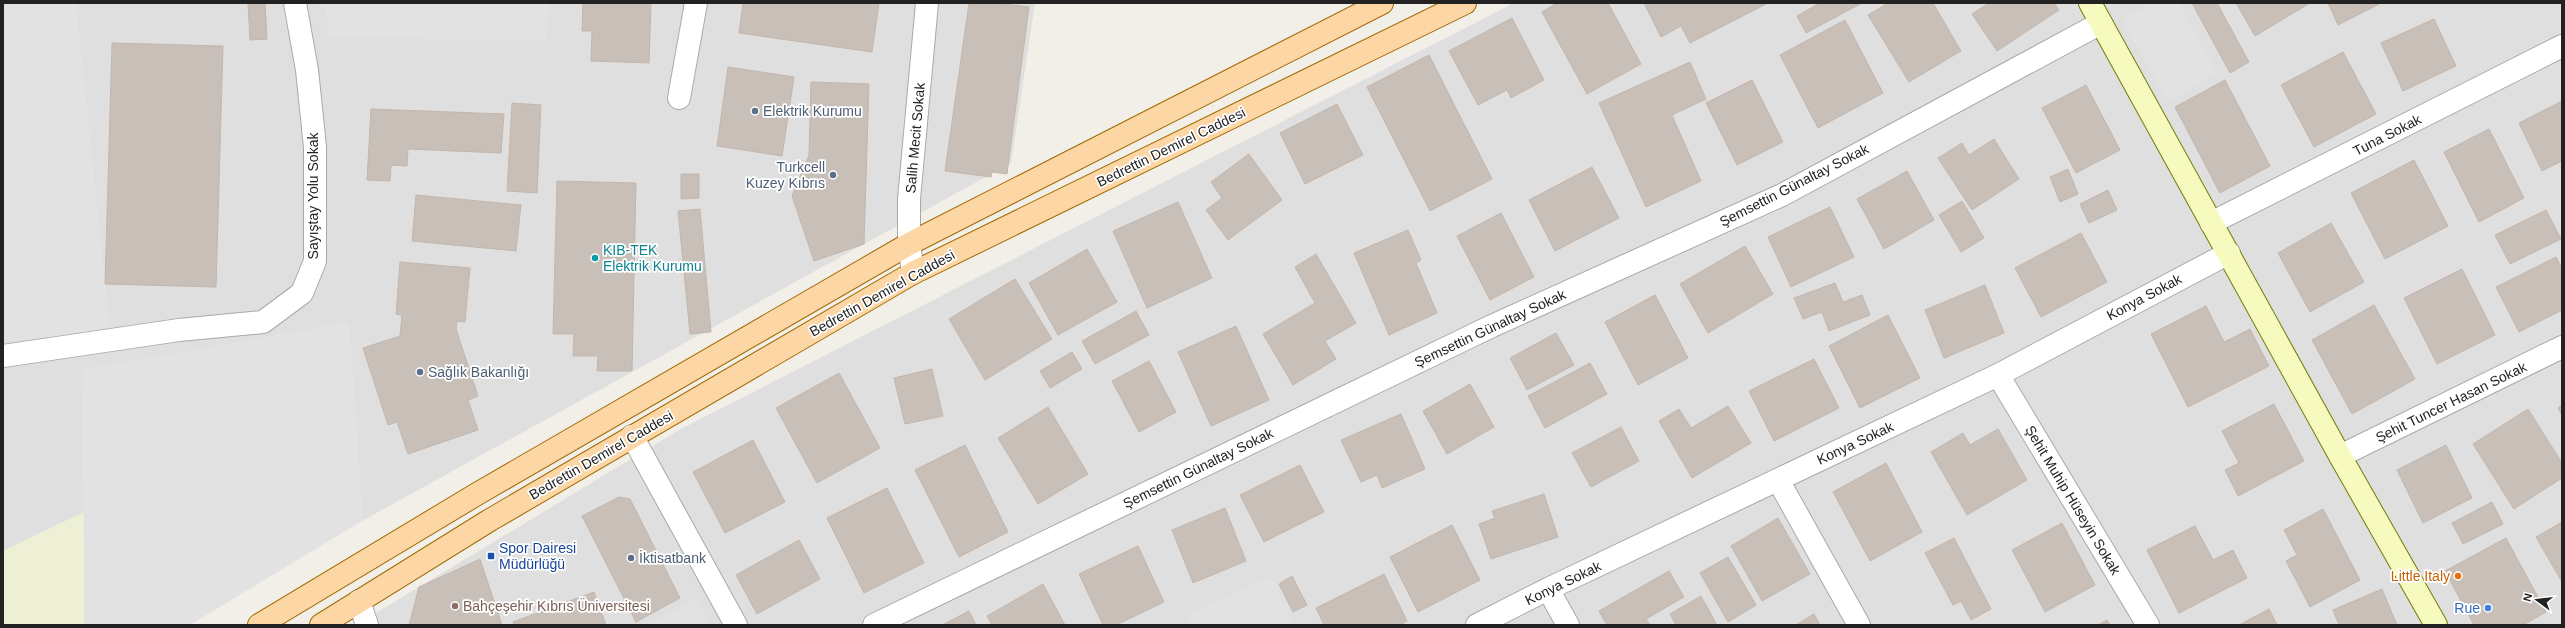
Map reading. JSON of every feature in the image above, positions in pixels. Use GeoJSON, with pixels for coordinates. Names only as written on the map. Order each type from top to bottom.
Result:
{"type":"FeatureCollection","features":[{"type":"Feature","properties":{"kind":"main road","name":"Bedrettin Demirel Caddesi"},"geometry":{"type":"LineString","coordinates":[[259,625],[484,490],[909,244],[1382,3]]}},
{"type":"Feature","properties":{"kind":"main road","name":"Bedrettin Demirel Caddesi"},"geometry":{"type":"LineString","coordinates":[[321,625],[490,520],[913,273],[1465,3]]}},
{"type":"Feature","properties":{"kind":"street","name":"Sayıştay Yolu Sokak"},"geometry":{"type":"LineString","coordinates":[[3,356],[179,330],[263,322],[302,293],[315,261],[315,147],[307,70],[295,3]]}},
{"type":"Feature","properties":{"kind":"street"},"geometry":{"type":"LineString","coordinates":[[679,98],[696,3]]}},
{"type":"Feature","properties":{"kind":"street","name":"Salih Mecit Sokak"},"geometry":{"type":"LineString","coordinates":[[913,273],[909,244],[909,198],[927,3]]}},
{"type":"Feature","properties":{"kind":"street"},"geometry":{"type":"LineString","coordinates":[[2090,3],[2340,456],[2436,625]]}},
{"type":"Feature","properties":{"kind":"street","name":"Şemsettin Günaltay Sokak"},"geometry":{"type":"LineString","coordinates":[[874,625],[1492,326],[1782,195],[2102,23]]}},
{"type":"Feature","properties":{"kind":"street","name":"Tuna Sokak"},"geometry":{"type":"LineString","coordinates":[[2211,223],[2562,46]]}},
{"type":"Feature","properties":{"kind":"street","name":"Konya Sokak"},"geometry":{"type":"LineString","coordinates":[[1477,625],[1548,589],[1998,375],[2229,253]]}},
{"type":"Feature","properties":{"kind":"street","name":"Şehit Tuncer Hasan Sokak"},"geometry":{"type":"LineString","coordinates":[[2340,456],[2562,347]]}},
{"type":"Feature","properties":{"kind":"street","name":"Şehit Muhip Hüseyin Sokak"},"geometry":{"type":"LineString","coordinates":[[1998,375],[2148,625]]}},
{"type":"Feature","properties":{"kind":"street"},"geometry":{"type":"LineString","coordinates":[[632,436],[736,625]]}},
{"type":"Feature","properties":{"kind":"street"},"geometry":{"type":"LineString","coordinates":[[1778,480],[1859,625]]}},
{"type":"Feature","properties":{"kind":"street"},"geometry":{"type":"LineString","coordinates":[[1548,589],[1568,625]]}},
{"type":"Feature","properties":{"kind":"street"},"geometry":{"type":"LineString","coordinates":[[359,602],[367,625]]}},
{"type":"Feature","properties":{"kind":"shaded area"},"geometry":{"type":"Polygon","coordinates":[[[3,3],[1035,3],[1011,163],[362,521],[349,323],[83,370],[84,512],[3,551],[3,3]]]}},
{"type":"Feature","properties":{"kind":"shaded area"},"geometry":{"type":"Polygon","coordinates":[[[3,3],[76,3],[110,331],[3,342],[3,3]]]}},
{"type":"Feature","properties":{"kind":"shaded area"},"geometry":{"type":"Polygon","coordinates":[[[325,3],[549,3],[546,41],[329,37],[325,3]]]}},
{"type":"Feature","properties":{"kind":"shaded area"},"geometry":{"type":"Polygon","coordinates":[[[1514,3],[2562,3],[2562,625],[356,625],[679,430],[1514,3]]]}},
{"type":"Feature","properties":{"kind":"shaded area"},"geometry":{"type":"Polygon","coordinates":[[[2152,3],[2178,3],[2217,73],[2168,102],[2122,20],[2152,3]]]}},
{"type":"Feature","properties":{"kind":"shaded area"},"geometry":{"type":"Polygon","coordinates":[[[349,323],[362,521],[190,625],[84,625],[83,370],[349,323]]]}},
{"type":"Feature","properties":{"kind":"shaded area"},"geometry":{"type":"Polygon","coordinates":[[[1271,576],[1293,625],[1193,625],[1188,615],[1271,576]]]}},
{"type":"Feature","properties":{"kind":"shaded area"},"geometry":{"type":"Polygon","coordinates":[[[696,599],[710,625],[647,625],[696,599]]]}},
{"type":"Feature","properties":{"kind":"green space"},"geometry":{"type":"Polygon","coordinates":[[[84,512],[84,625],[3,625],[3,551],[84,512]]]}},
{"type":"Feature","properties":{"kind":"building"},"geometry":{"type":"Polygon","coordinates":[[[248,3],[265,3],[267,39],[250,40],[248,3]]]}},
{"type":"Feature","properties":{"kind":"building"},"geometry":{"type":"Polygon","coordinates":[[[583,3],[651,3],[649,63],[591,61],[592,31],[582,31],[583,3]]]}},
{"type":"Feature","properties":{"kind":"building"},"geometry":{"type":"Polygon","coordinates":[[[743,3],[879,3],[872,52],[739,33],[743,3]]]}},
{"type":"Feature","properties":{"kind":"building"},"geometry":{"type":"Polygon","coordinates":[[[969,3],[997,3],[1029,7],[1007,174],[992,172],[991,177],[945,171],[969,3]]]}},
{"type":"Feature","properties":{"kind":"building"},"geometry":{"type":"Polygon","coordinates":[[[1557,3],[1608,3],[1641,64],[1587,94],[1542,12],[1557,3]]]}},
{"type":"Feature","properties":{"kind":"building"},"geometry":{"type":"Polygon","coordinates":[[[1644,3],[1768,3],[1690,43],[1681,26],[1661,37],[1644,3]]]}},
{"type":"Feature","properties":{"kind":"building"},"geometry":{"type":"Polygon","coordinates":[[[1820,3],[1862,3],[1806,33],[1797,16],[1820,3]]]}},
{"type":"Feature","properties":{"kind":"building"},"geometry":{"type":"Polygon","coordinates":[[[1888,3],[1933,3],[1961,51],[1909,82],[1868,15],[1888,3]]]}},
{"type":"Feature","properties":{"kind":"building"},"geometry":{"type":"Polygon","coordinates":[[[1989,3],[2054,3],[2059,10],[1997,51],[1972,14],[1989,3]]]}},
{"type":"Feature","properties":{"kind":"building"},"geometry":{"type":"Polygon","coordinates":[[[2192,3],[2217,3],[2249,62],[2230,73],[2192,3]]]}},
{"type":"Feature","properties":{"kind":"building"},"geometry":{"type":"Polygon","coordinates":[[[2236,3],[2310,3],[2255,36],[2236,3]]]}},
{"type":"Feature","properties":{"kind":"building"},"geometry":{"type":"Polygon","coordinates":[[[2328,3],[2381,3],[2338,25],[2328,3]]]}},
{"type":"Feature","properties":{"kind":"building"},"geometry":{"type":"Polygon","coordinates":[[[1512,18],[1544,80],[1511,98],[1507,90],[1478,105],[1449,51],[1512,18]]]}},
{"type":"Feature","properties":{"kind":"building"},"geometry":{"type":"Polygon","coordinates":[[[2434,19],[2456,66],[2403,91],[2381,43],[2434,19]]]}},
{"type":"Feature","properties":{"kind":"building"},"geometry":{"type":"Polygon","coordinates":[[[1845,20],[1883,93],[1818,128],[1780,55],[1845,20]]]}},
{"type":"Feature","properties":{"kind":"building"},"geometry":{"type":"Polygon","coordinates":[[[112,43],[223,46],[216,287],[105,284],[112,43]]]}},
{"type":"Feature","properties":{"kind":"building"},"geometry":{"type":"Polygon","coordinates":[[[2343,52],[2376,114],[2314,147],[2281,85],[2343,52]]]}},
{"type":"Feature","properties":{"kind":"building"},"geometry":{"type":"Polygon","coordinates":[[[1429,55],[1492,179],[1430,211],[1367,87],[1429,55]]]}},
{"type":"Feature","properties":{"kind":"building"},"geometry":{"type":"Polygon","coordinates":[[[1690,62],[1706,99],[1672,115],[1701,181],[1646,207],[1599,103],[1690,62]]]}},
{"type":"Feature","properties":{"kind":"building","name":"Elektrik Kurumu"},"geometry":{"type":"Polygon","coordinates":[[[728,67],[794,77],[782,156],[717,146],[728,67]]]}},
{"type":"Feature","properties":{"kind":"building"},"geometry":{"type":"Polygon","coordinates":[[[1752,80],[1783,142],[1737,165],[1706,103],[1752,80]]]}},
{"type":"Feature","properties":{"kind":"building"},"geometry":{"type":"Polygon","coordinates":[[[2225,80],[2270,166],[2220,193],[2175,107],[2225,80]]]}},
{"type":"Feature","properties":{"kind":"building","name":"Turkcell Kuzey Kıbrıs"},"geometry":{"type":"Polygon","coordinates":[[[811,82],[869,84],[864,244],[814,261],[792,196],[809,155],[811,82]]]}},
{"type":"Feature","properties":{"kind":"building"},"geometry":{"type":"Polygon","coordinates":[[[2086,85],[2120,150],[2076,173],[2042,108],[2086,85]]]}},
{"type":"Feature","properties":{"kind":"building"},"geometry":{"type":"Polygon","coordinates":[[[2562,101],[2562,161],[2542,171],[2519,123],[2562,101]]]}},
{"type":"Feature","properties":{"kind":"building"},"geometry":{"type":"Polygon","coordinates":[[[512,103],[541,105],[537,193],[507,191],[512,103]]]}},
{"type":"Feature","properties":{"kind":"building"},"geometry":{"type":"Polygon","coordinates":[[[1337,104],[1363,155],[1305,184],[1280,133],[1337,104]]]}},
{"type":"Feature","properties":{"kind":"building"},"geometry":{"type":"Polygon","coordinates":[[[371,109],[504,114],[501,153],[408,149],[407,166],[391,165],[390,181],[367,180],[371,109]]]}},
{"type":"Feature","properties":{"kind":"building"},"geometry":{"type":"Polygon","coordinates":[[[2489,129],[2524,198],[2479,222],[2444,152],[2489,129]]]}},
{"type":"Feature","properties":{"kind":"building"},"geometry":{"type":"Polygon","coordinates":[[[1994,139],[2019,179],[1972,210],[1938,158],[1962,143],[1969,155],[1994,139]]]}},
{"type":"Feature","properties":{"kind":"building"},"geometry":{"type":"Polygon","coordinates":[[[1249,154],[1282,200],[1228,240],[1206,210],[1222,198],[1211,182],[1249,154]]]}},
{"type":"Feature","properties":{"kind":"building"},"geometry":{"type":"Polygon","coordinates":[[[2414,160],[2448,226],[2385,259],[2351,193],[2414,160]]]}},
{"type":"Feature","properties":{"kind":"building"},"geometry":{"type":"Polygon","coordinates":[[[1592,167],[1619,218],[1555,251],[1529,200],[1592,167]]]}},
{"type":"Feature","properties":{"kind":"building"},"geometry":{"type":"Polygon","coordinates":[[[2068,169],[2078,194],[2060,202],[2050,177],[2068,169]]]}},
{"type":"Feature","properties":{"kind":"building"},"geometry":{"type":"Polygon","coordinates":[[[1907,171],[1934,220],[1884,249],[1857,199],[1907,171]]]}},
{"type":"Feature","properties":{"kind":"building"},"geometry":{"type":"Polygon","coordinates":[[[681,174],[699,174],[699,198],[681,199],[681,174]]]}},
{"type":"Feature","properties":{"kind":"building","name":"KIB-TEK Elektrik Kurumu"},"geometry":{"type":"Polygon","coordinates":[[[557,181],[636,183],[632,371],[597,371],[598,356],[573,356],[574,334],[553,334],[557,181]]]}},
{"type":"Feature","properties":{"kind":"building"},"geometry":{"type":"Polygon","coordinates":[[[2108,190],[2117,210],[2089,223],[2080,204],[2108,190]]]}},
{"type":"Feature","properties":{"kind":"building"},"geometry":{"type":"Polygon","coordinates":[[[416,195],[521,205],[516,251],[412,241],[416,195]]]}},
{"type":"Feature","properties":{"kind":"building"},"geometry":{"type":"Polygon","coordinates":[[[1962,201],[1984,238],[1961,252],[1939,215],[1962,201]]]}},
{"type":"Feature","properties":{"kind":"building"},"geometry":{"type":"Polygon","coordinates":[[[1178,202],[1212,278],[1147,308],[1113,231],[1178,202]]]}},
{"type":"Feature","properties":{"kind":"building"},"geometry":{"type":"Polygon","coordinates":[[[1830,207],[1854,257],[1791,287],[1768,237],[1830,207]]]}},
{"type":"Feature","properties":{"kind":"building"},"geometry":{"type":"Polygon","coordinates":[[[700,209],[711,332],[690,334],[678,211],[700,209]]]}},
{"type":"Feature","properties":{"kind":"building"},"geometry":{"type":"Polygon","coordinates":[[[2546,210],[2561,239],[2510,264],[2495,235],[2546,210]]]}},
{"type":"Feature","properties":{"kind":"building"},"geometry":{"type":"Polygon","coordinates":[[[1501,213],[1534,277],[1490,300],[1457,236],[1501,213]]]}},
{"type":"Feature","properties":{"kind":"building"},"geometry":{"type":"Polygon","coordinates":[[[2331,223],[2364,282],[2310,312],[2278,253],[2331,223]]]}},
{"type":"Feature","properties":{"kind":"building"},"geometry":{"type":"Polygon","coordinates":[[[1408,230],[1421,260],[1416,263],[1437,313],[1389,335],[1354,253],[1408,230]]]}},
{"type":"Feature","properties":{"kind":"building"},"geometry":{"type":"Polygon","coordinates":[[[2081,233],[2107,282],[2041,317],[2015,268],[2081,233]]]}},
{"type":"Feature","properties":{"kind":"building"},"geometry":{"type":"Polygon","coordinates":[[[1745,246],[1773,294],[1708,333],[1680,284],[1745,246]]]}},
{"type":"Feature","properties":{"kind":"building"},"geometry":{"type":"Polygon","coordinates":[[[1087,249],[1117,302],[1058,335],[1029,283],[1087,249]]]}},
{"type":"Feature","properties":{"kind":"building"},"geometry":{"type":"Polygon","coordinates":[[[1316,254],[1356,323],[1325,341],[1336,359],[1293,385],[1263,334],[1315,303],[1295,267],[1316,254]]]}},
{"type":"Feature","properties":{"kind":"building"},"geometry":{"type":"Polygon","coordinates":[[[2556,257],[2562,269],[2562,310],[2519,332],[2496,287],[2556,257]]]}},
{"type":"Feature","properties":{"kind":"building","name":"Sağlık Bakanlığı"},"geometry":{"type":"Polygon","coordinates":[[[400,262],[470,268],[465,322],[457,321],[456,329],[478,396],[468,400],[478,430],[408,454],[397,422],[388,425],[363,348],[400,336],[402,315],[396,314],[400,262]]]}},
{"type":"Feature","properties":{"kind":"building"},"geometry":{"type":"Polygon","coordinates":[[[2462,269],[2495,335],[2437,364],[2404,298],[2462,269]]]}},
{"type":"Feature","properties":{"kind":"building"},"geometry":{"type":"Polygon","coordinates":[[[1015,279],[1052,339],[985,380],[949,319],[1015,279]]]}},
{"type":"Feature","properties":{"kind":"building"},"geometry":{"type":"Polygon","coordinates":[[[1835,283],[1843,302],[1862,295],[1870,315],[1829,331],[1822,312],[1803,319],[1794,298],[1835,283]]]}},
{"type":"Feature","properties":{"kind":"building"},"geometry":{"type":"Polygon","coordinates":[[[1985,285],[2004,333],[1944,358],[1925,310],[1985,285]]]}},
{"type":"Feature","properties":{"kind":"building"},"geometry":{"type":"Polygon","coordinates":[[[1655,295],[1688,358],[1638,385],[1605,322],[1655,295]]]}},
{"type":"Feature","properties":{"kind":"building"},"geometry":{"type":"Polygon","coordinates":[[[2374,305],[2415,379],[2352,414],[2312,340],[2374,305]]]}},
{"type":"Feature","properties":{"kind":"building"},"geometry":{"type":"Polygon","coordinates":[[[2206,306],[2224,342],[2250,329],[2269,366],[2188,407],[2151,334],[2206,306]]]}},
{"type":"Feature","properties":{"kind":"building"},"geometry":{"type":"Polygon","coordinates":[[[1136,311],[1149,335],[1095,364],[1082,341],[1136,311]]]}},
{"type":"Feature","properties":{"kind":"building"},"geometry":{"type":"Polygon","coordinates":[[[1888,315],[1920,378],[1860,408],[1829,346],[1888,315]]]}},
{"type":"Feature","properties":{"kind":"building"},"geometry":{"type":"Polygon","coordinates":[[[1236,326],[1269,400],[1211,426],[1178,352],[1236,326]]]}},
{"type":"Feature","properties":{"kind":"building"},"geometry":{"type":"Polygon","coordinates":[[[1556,333],[1574,365],[1527,390],[1510,358],[1556,333]]]}},
{"type":"Feature","properties":{"kind":"building"},"geometry":{"type":"Polygon","coordinates":[[[1072,352],[1082,369],[1050,388],[1040,371],[1072,352]]]}},
{"type":"Feature","properties":{"kind":"building"},"geometry":{"type":"Polygon","coordinates":[[[1814,359],[1839,408],[1774,441],[1749,391],[1814,359]]]}},
{"type":"Feature","properties":{"kind":"building"},"geometry":{"type":"Polygon","coordinates":[[[1149,361],[1176,412],[1139,432],[1112,381],[1149,361]]]}},
{"type":"Feature","properties":{"kind":"building"},"geometry":{"type":"Polygon","coordinates":[[[1590,363],[1607,394],[1545,428],[1528,396],[1590,363]]]}},
{"type":"Feature","properties":{"kind":"building"},"geometry":{"type":"Polygon","coordinates":[[[932,369],[943,416],[905,424],[894,378],[932,369]]]}},
{"type":"Feature","properties":{"kind":"building"},"geometry":{"type":"Polygon","coordinates":[[[839,373],[880,448],[817,483],[776,408],[839,373]]]}},
{"type":"Feature","properties":{"kind":"building"},"geometry":{"type":"Polygon","coordinates":[[[1470,384],[1494,427],[1447,454],[1423,411],[1470,384]]]}},
{"type":"Feature","properties":{"kind":"building"},"geometry":{"type":"Polygon","coordinates":[[[2274,404],[2304,461],[2238,496],[2225,470],[2239,463],[2222,431],[2274,404]]]}},
{"type":"Feature","properties":{"kind":"building"},"geometry":{"type":"Polygon","coordinates":[[[2562,405],[2562,415],[2558,408],[2562,405]]]}},
{"type":"Feature","properties":{"kind":"building"},"geometry":{"type":"Polygon","coordinates":[[[1728,406],[1751,443],[1692,478],[1659,421],[1679,409],[1691,428],[1728,406]]]}},
{"type":"Feature","properties":{"kind":"building"},"geometry":{"type":"Polygon","coordinates":[[[1048,407],[1088,474],[1038,504],[998,438],[1048,407]]]}},
{"type":"Feature","properties":{"kind":"building"},"geometry":{"type":"Polygon","coordinates":[[[2528,409],[2562,463],[2562,478],[2514,509],[2473,444],[2528,409]]]}},
{"type":"Feature","properties":{"kind":"building"},"geometry":{"type":"Polygon","coordinates":[[[1401,414],[1425,469],[1382,488],[1377,475],[1361,482],[1341,440],[1401,414]]]}},
{"type":"Feature","properties":{"kind":"building"},"geometry":{"type":"Polygon","coordinates":[[[1621,427],[1639,461],[1591,487],[1572,453],[1621,427]]]}},
{"type":"Feature","properties":{"kind":"building"},"geometry":{"type":"Polygon","coordinates":[[[1998,429],[2027,480],[1967,515],[1931,452],[1963,433],[1970,445],[1998,429]]]}},
{"type":"Feature","properties":{"kind":"building"},"geometry":{"type":"Polygon","coordinates":[[[753,440],[785,502],[725,533],[693,472],[753,440]]]}},
{"type":"Feature","properties":{"kind":"building"},"geometry":{"type":"Polygon","coordinates":[[[965,445],[1008,532],[959,557],[915,470],[965,445]]]}},
{"type":"Feature","properties":{"kind":"building"},"geometry":{"type":"Polygon","coordinates":[[[2446,445],[2472,498],[2423,523],[2397,470],[2446,445]]]}},
{"type":"Feature","properties":{"kind":"building"},"geometry":{"type":"Polygon","coordinates":[[[1886,463],[1922,532],[1870,561],[1833,492],[1886,463]]]}},
{"type":"Feature","properties":{"kind":"building"},"geometry":{"type":"Polygon","coordinates":[[[1300,465],[1324,512],[1264,542],[1240,495],[1300,465]]]}},
{"type":"Feature","properties":{"kind":"building"},"geometry":{"type":"Polygon","coordinates":[[[887,488],[924,563],[864,593],[827,518],[887,488]]]}},
{"type":"Feature","properties":{"kind":"building"},"geometry":{"type":"Polygon","coordinates":[[[1544,494],[1558,537],[1491,559],[1479,524],[1495,518],[1492,511],[1544,494]]]}},
{"type":"Feature","properties":{"kind":"building"},"geometry":{"type":"Polygon","coordinates":[[[619,497],[630,499],[680,598],[636,622],[582,516],[619,497]]]}},
{"type":"Feature","properties":{"kind":"building"},"geometry":{"type":"Polygon","coordinates":[[[2492,502],[2503,524],[2463,544],[2452,523],[2492,502]]]}},
{"type":"Feature","properties":{"kind":"building"},"geometry":{"type":"Polygon","coordinates":[[[1225,508],[1246,561],[1193,583],[1172,530],[1225,508]]]}},
{"type":"Feature","properties":{"kind":"building"},"geometry":{"type":"Polygon","coordinates":[[[2323,509],[2360,580],[2310,607],[2286,561],[2297,555],[2284,530],[2323,509]]]}},
{"type":"Feature","properties":{"kind":"building"},"geometry":{"type":"Polygon","coordinates":[[[1778,518],[1810,574],[1762,601],[1731,546],[1778,518]]]}},
{"type":"Feature","properties":{"kind":"building"},"geometry":{"type":"Polygon","coordinates":[[[2562,522],[2562,582],[2536,537],[2562,522]]]}},
{"type":"Feature","properties":{"kind":"building"},"geometry":{"type":"Polygon","coordinates":[[[2062,523],[2095,585],[2045,612],[2012,550],[2062,523]]]}},
{"type":"Feature","properties":{"kind":"building"},"geometry":{"type":"Polygon","coordinates":[[[1452,525],[1480,580],[1418,612],[1390,557],[1452,525]]]}},
{"type":"Feature","properties":{"kind":"building"},"geometry":{"type":"Polygon","coordinates":[[[2195,526],[2213,560],[2233,550],[2247,578],[2179,613],[2147,550],[2195,526]]]}},
{"type":"Feature","properties":{"kind":"building"},"geometry":{"type":"Polygon","coordinates":[[[1954,538],[1991,609],[1971,620],[1961,601],[1953,605],[1925,553],[1954,538]]]}},
{"type":"Feature","properties":{"kind":"building"},"geometry":{"type":"Polygon","coordinates":[[[2506,538],[2546,612],[2523,625],[2474,625],[2445,571],[2506,538]]]}},
{"type":"Feature","properties":{"kind":"building"},"geometry":{"type":"Polygon","coordinates":[[[799,540],[820,579],[757,614],[736,575],[799,540]]]}},
{"type":"Feature","properties":{"kind":"building"},"geometry":{"type":"Polygon","coordinates":[[[1138,546],[1164,602],[1116,625],[1103,625],[1079,574],[1138,546]]]}},
{"type":"Feature","properties":{"kind":"building"},"geometry":{"type":"Polygon","coordinates":[[[1728,557],[1756,605],[1728,622],[1700,573],[1728,557]]]}},
{"type":"Feature","properties":{"kind":"building","name":"Bahçeşehir Kıbrıs Üniversitesi"},"geometry":{"type":"Polygon","coordinates":[[[480,559],[502,625],[409,625],[419,587],[480,559]]]}},
{"type":"Feature","properties":{"kind":"building"},"geometry":{"type":"Polygon","coordinates":[[[1669,571],[1684,597],[1646,619],[1650,625],[1607,625],[1599,611],[1669,571]]]}},
{"type":"Feature","properties":{"kind":"building"},"geometry":{"type":"Polygon","coordinates":[[[1384,574],[1407,621],[1399,625],[1324,625],[1316,608],[1384,574]]]}},
{"type":"Feature","properties":{"kind":"building"},"geometry":{"type":"Polygon","coordinates":[[[1292,576],[1307,605],[1293,612],[1279,584],[1292,576]]]}},
{"type":"Feature","properties":{"kind":"building"},"geometry":{"type":"Polygon","coordinates":[[[1043,584],[1065,625],[992,625],[987,616],[1043,584]]]}},
{"type":"Feature","properties":{"kind":"building"},"geometry":{"type":"Polygon","coordinates":[[[2382,589],[2397,625],[2339,625],[2333,610],[2382,589]]]}},
{"type":"Feature","properties":{"kind":"building"},"geometry":{"type":"Polygon","coordinates":[[[594,592],[606,625],[514,625],[513,622],[594,592]]]}},
{"type":"Feature","properties":{"kind":"building"},"geometry":{"type":"Polygon","coordinates":[[[1701,596],[1717,625],[1676,625],[1670,614],[1701,596]]]}},
{"type":"Feature","properties":{"kind":"building"},"geometry":{"type":"Polygon","coordinates":[[[2269,609],[2277,625],[2239,625],[2269,609]]]}},
{"type":"Feature","properties":{"kind":"building"},"geometry":{"type":"Polygon","coordinates":[[[969,611],[976,625],[942,625],[969,611]]]}},
{"type":"Feature","properties":{"kind":"building"},"geometry":{"type":"Polygon","coordinates":[[[1814,614],[1820,625],[1796,625],[1814,614]]]}},
{"type":"Feature","properties":{"kind":"building"},"geometry":{"type":"Polygon","coordinates":[[[2107,620],[2110,625],[2098,625],[2107,620]]]}},
{"type":"Feature","properties":{"kind":"place","name":"Elektrik Kurumu"},"geometry":{"type":"Point","coordinates":[755,111]}},
{"type":"Feature","properties":{"kind":"place","name":"Turkcell Kuzey Kıbrıs"},"geometry":{"type":"Point","coordinates":[833,175]}},
{"type":"Feature","properties":{"kind":"place","name":"KIB-TEK Elektrik Kurumu"},"geometry":{"type":"Point","coordinates":[595,258]}},
{"type":"Feature","properties":{"kind":"place","name":"Sağlık Bakanlığı"},"geometry":{"type":"Point","coordinates":[420,372]}},
{"type":"Feature","properties":{"kind":"place","name":"Spor Dairesi Müdürlüğü"},"geometry":{"type":"Point","coordinates":[491,556]}},
{"type":"Feature","properties":{"kind":"place","name":"İktisatbank"},"geometry":{"type":"Point","coordinates":[631,558]}},
{"type":"Feature","properties":{"kind":"place","name":"Little Italy"},"geometry":{"type":"Point","coordinates":[2458,576]}},
{"type":"Feature","properties":{"kind":"place","name":"Bahçeşehir Kıbrıs Üniversitesi"},"geometry":{"type":"Point","coordinates":[455,606]}},
{"type":"Feature","properties":{"kind":"place","name":"Rue"},"geometry":{"type":"Point","coordinates":[2488,608]}}]}
